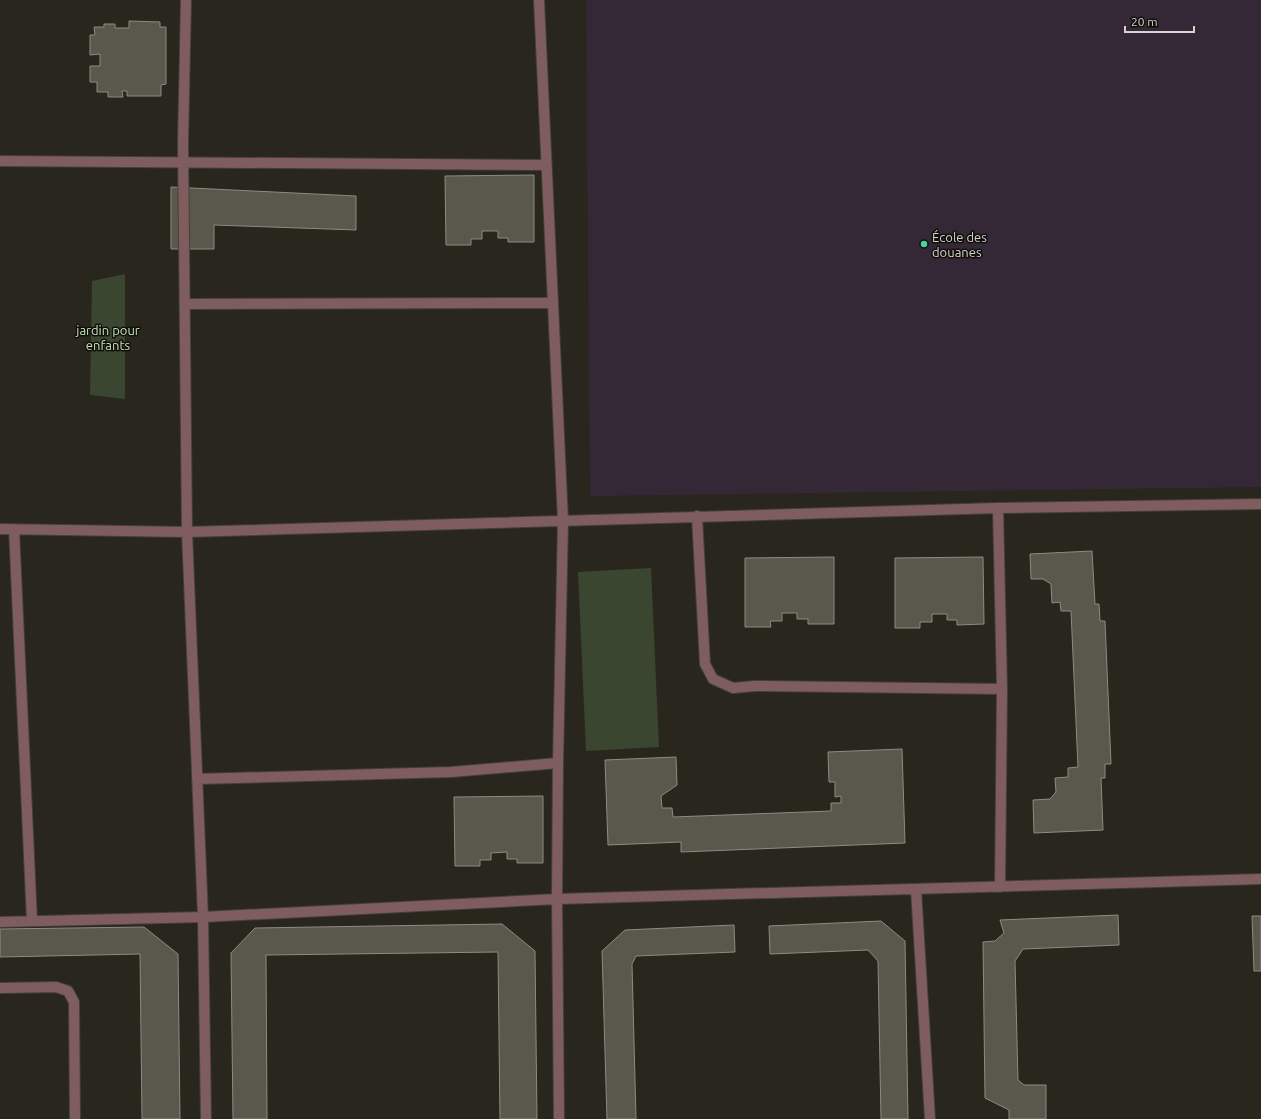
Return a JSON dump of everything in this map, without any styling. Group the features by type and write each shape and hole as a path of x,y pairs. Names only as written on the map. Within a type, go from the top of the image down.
{"street":[{"path":"186,0 183,162 186,532 203,917 206,1119"},
{"path":"538,0 563,522 557,899 560,1119"},
{"path":"0,161 546,165"},
{"path":"185,304 553,303"},
{"path":"0,529 186,532 998,508 1261,504"},
{"path":"998,508 1002,689 1000,887"},
{"path":"697,516 705,664 713,679 733,688 755,686 1002,689"},
{"path":"14,529 32,921"},
{"path":"197,779 451,772 558,763"},
{"path":"0,922 203,917 557,899 1261,879"},
{"path":"916,889 930,1119"},
{"path":"0,988 56,987 68,991 74,1002 75,1119"}],"shaded area":[{"name":"École des douanes","path":"586,0 1261,0 1261,487 590,496"}],"green space":[{"name":"jardin pour enfants","path":"125,274 125,399 90,395 92,281"},
{"path":"651,568 659,747 586,751 578,572"}],"building":[{"path":"129,21 160,22 160,27 166,27 166,84 161,85 161,96 127,96 127,91 122,91 123,97 108,97 108,92 97,92 97,82 90,82 90,66 100,66 100,54 90,55 90,35 95,35 94,27 104,27 104,24 115,24 115,28 129,28"},
{"path":"534,175 534,242 508,242 508,238 498,238 498,231 482,231 482,239 471,239 471,245 446,245 445,176"},
{"path":"171,187 356,196 356,230 214,225 214,249 171,249"},
{"path":"1092,551 1095,604 1099,604 1100,621 1105,621 1111,764 1105,764 1105,778 1101,778 1103,830 1034,833 1033,800 1050,799 1056,792 1055,778 1068,777 1068,768 1078,767 1071,611 1061,611 1060,602 1052,603 1051,584 1043,579 1031,579 1030,554"},
{"path":"834,557 834,624 808,624 808,619 797,619 797,613 782,613 782,621 770,621 771,627 745,627 745,558"},
{"path":"983,557 984,624 957,625 957,620 947,620 947,614 932,614 932,622 920,622 920,628 895,628 895,558"},
{"path":"902,749 905,843 681,852 681,842 608,845 605,760 676,757 677,785 661,796 662,808 672,808 673,817 831,811 831,803 841,803 841,796 835,797 835,782 829,782 828,752"},
{"path":"543,796 543,863 517,863 517,859 507,859 507,852 491,853 491,860 480,860 480,866 455,866 454,797"},
{"path":"1118,915 1119,945 1023,949 1015,961 1018,1080 1024,1085 1046,1085 1046,1119 1009,1119 1009,1110 985,1098 983,942 995,941 1004,933 1000,920"},
{"path":"1252,916 1261,916 1261,971 1254,971"},
{"path":"881,921 905,941 908,1119 881,1119 878,961 868,950 770,954 769,926"},
{"path":"502,924 535,951 537,1119 500,1119 498,952 266,955 267,1119 233,1119 231,953 255,928"},
{"path":"734,925 735,952 636,956 632,964 636,1119 607,1119 602,951 625,930"},
{"path":"144,927 178,954 180,1119 142,1119 140,954 0,957 0,929"}],"place":[{"name":"École des douanes","path":"924,244"}]}
